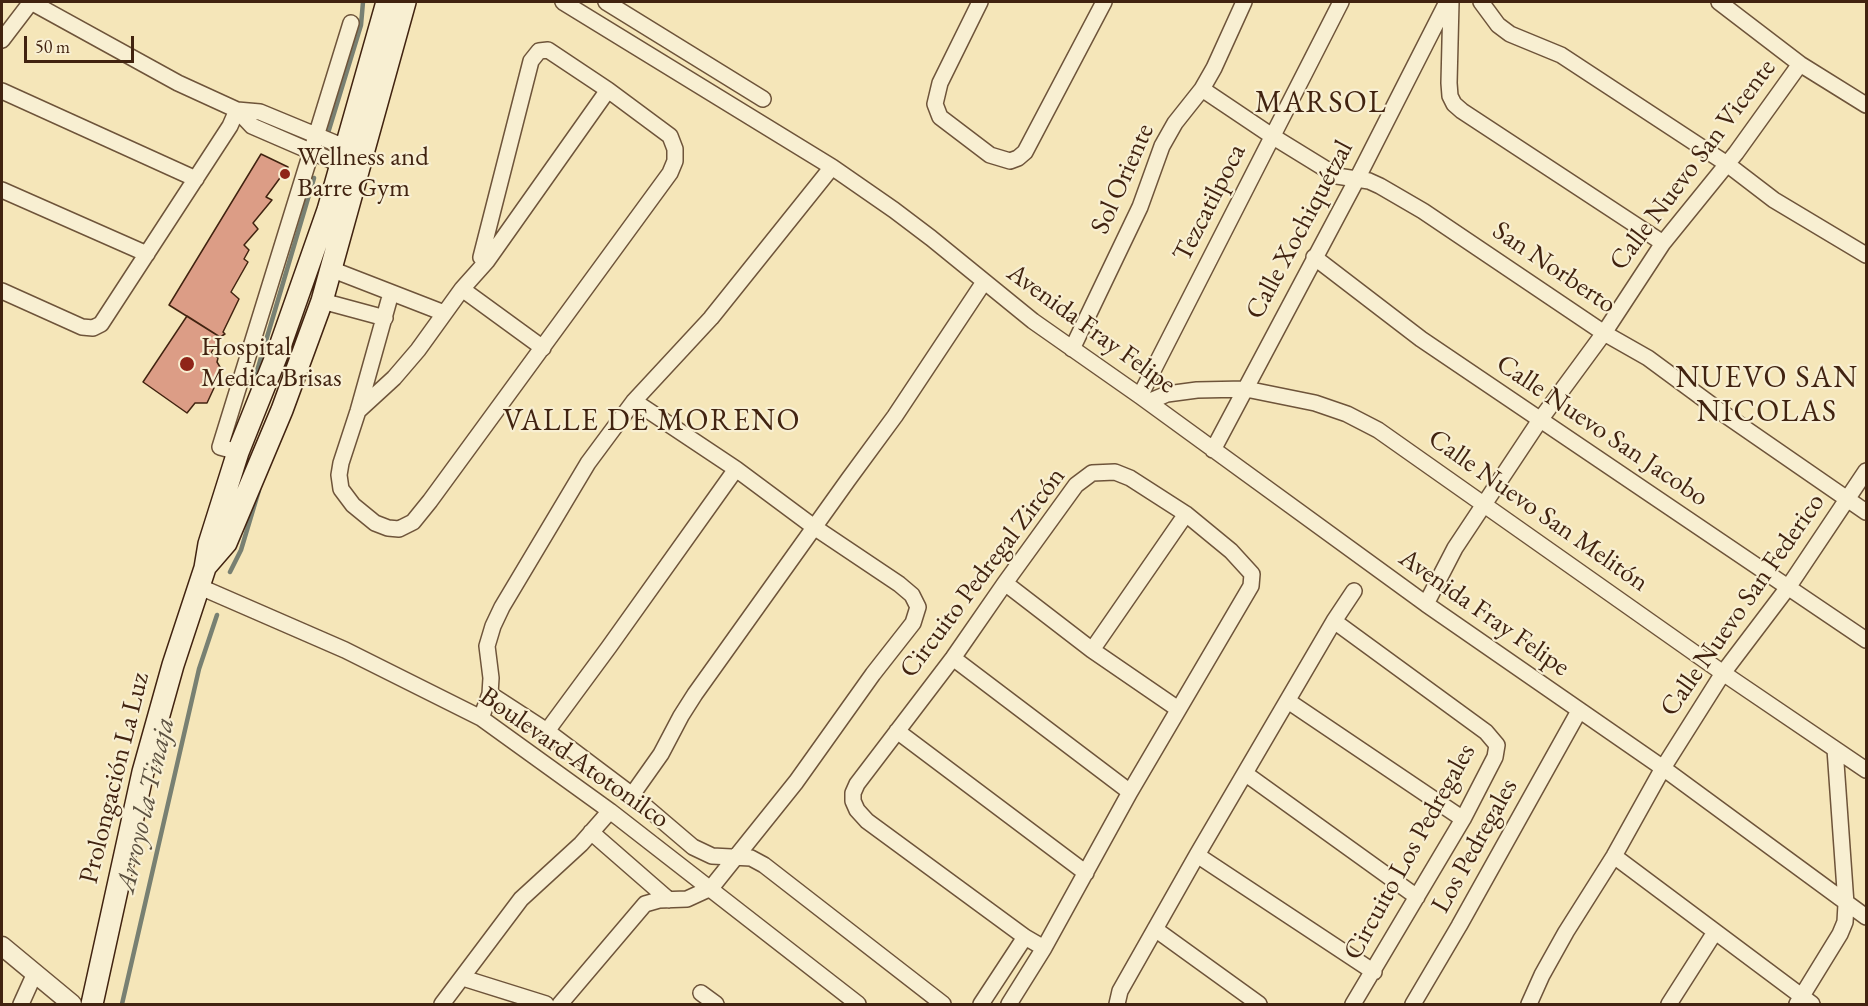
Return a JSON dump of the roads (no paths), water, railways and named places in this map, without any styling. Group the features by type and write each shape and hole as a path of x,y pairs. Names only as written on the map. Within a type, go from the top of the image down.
{"main road":[{"name":"Prolongación La Luz","path":"92,1005 142,772 209,544 238,452 299,295 344,157 387,2"},
{"name":"Prolongación La Luz","path":"201,577 226,543 282,410 322,301 405,2"}],"street":[{"path":"2,40 31,2 178,83 237,110 260,112 316,136 344,157"},
{"name":"Avenida Fray Felipe","path":"563,2 832,167 932,238 1033,321 1426,604 1663,768 1866,917"},
{"path":"606,2 762,99"},
{"path":"980,2 940,83 935,104 940,117 990,155 1010,160 1018,158 1025,152 1104,2"},
{"name":"Sol Oriente","path":"1072,349 1140,207 1162,146 1175,123 1202,89 1214,68 1244,2"},
{"name":"Tezcatilpoca","path":"1144,399 1272,136 1341,2"},
{"path":"1449,2 1450,96 1454,104 1663,243"},
{"name":"Calle Xochiquétzal","path":"1213,450 1449,2"},
{"path":"1481,2 1498,25 1510,34 1561,55 1727,164 1774,200 1866,255"},
{"path":"1719,2 1800,64 1866,105"},
{"path":"238,452 220,447 351,23"},
{"path":"391,293 358,411 340,463 339,475 341,489 353,506 375,523 388,528 399,528 413,522 430,501 670,173 675,160 675,149 670,136 608,90 548,50 539,51 531,61 481,256 487,261"},
{"name":"Calle Nuevo San Vicente","path":"1426,604 1447,563 1540,420 1604,333 1663,243 1727,164 1800,64"},
{"name":"San Norberto","path":"1202,89 1337,176 1380,186 1422,211 1604,333 1648,358 1724,414 1866,512"},
{"path":"358,411 394,378 418,350 462,289 487,261 608,90"},
{"path":"2,92 196,179"},
{"path":"237,110 252,126 311,152 344,157"},
{"path":"2,291 82,327 93,328 101,324 230,126 237,110"},
{"path":"481,718 490,694 491,678 487,646 493,626 588,463 634,402 711,318 832,167"},
{"path":"2,190 147,254"},
{"name":"Calle Nuevo San Jacobo","path":"1314,257 1421,339 1866,640"},
{"path":"332,268 444,313"},
{"path":"632,795 660,754 695,694 895,416 984,282"},
{"path":"462,289 543,348"},
{"path":"322,301 385,318"},
{"name":"Calle Nuevo San Melitón","path":"1144,399 1216,389 1246,389 1314,403 1347,414 1378,430 1485,503 1723,672 1866,770"},
{"path":"560,1005 645,904 659,900 687,899 711,888 796,782 917,615 916,601 899,584 634,402"},
{"path":"547,731 736,470"},
{"name":"Calle Nuevo San Federico","path":"1529,1005 1542,975 1566,932 1614,856 1663,768 1723,672 1789,586 1866,471"},
{"name":"Circuito Pedregal Zircón","path":"1009,1005 1044,948 1130,792 1248,593 1252,574 1232,551 1186,514 1130,478 1115,472 1092,473 1076,485 953,657 857,784 853,793 853,801 857,810 867,821 1025,937 1044,948"},
{"path":"1092,650 1186,514"},
{"name":"Boulevard Atotonilco","path":"201,577 481,718 610,811 858,1005"},
{"path":"1005,583 1092,650 1178,710"},
{"path":"1118,1005 1120,991 1197,855 1334,621 1354,591"},
{"name":"Circuito Los Pedregales","path":"1334,621 1493,739 1497,745 1495,757 1463,819 1353,1005"},
{"path":"953,657 1130,792"},
{"path":"490,694 547,731 632,795 693,846 712,856 751,858 764,865 943,1005"},
{"path":"1288,701 1463,819"},
{"name":"Los Pedregales","path":"1413,1005 1579,711"},
{"path":"897,731 1086,873"},
{"path":"1614,856 1803,1002 1845,922 1846,904 1835,749"},
{"path":"1246,774 1417,897"},
{"path":"442,1005 521,899 610,811"},
{"path":"591,832 669,900"},
{"path":"1197,855 1374,972"},
{"path":"1155,929 1259,1005"},
{"path":"1669,1005 1715,932"},
{"path":"981,1005 1025,937"},
{"path":"2,946 72,1005"},
{"path":"21,1005 35,973"},
{"path":"463,978 546,1005"},
{"path":"701,993 716,1005"}],"waterway":[{"name":"Arroyo la Tinaja","path":"328,133 361,25 363,2"},
{"name":"Arroyo la Tinaja","path":"253,394 252,388 314,178"},
{"name":"Arroyo la Tinaja","path":"230,572 241,550 259,490"},
{"name":"Arroyo la Tinaja","path":"122,1004 199,669 217,615"}],"place":[{"name":"Wellness and Barre Gym","path":"285,174"},
{"name":"Hospital Medica Brisas","path":"187,364"}],"district":[{"name":"MARSOL","path":"1321,104"},
{"name":"NUEVO SAN NICOLAS","path":"1767,396"},
{"name":"VALLE DE MORENO","path":"652,422"}]}
